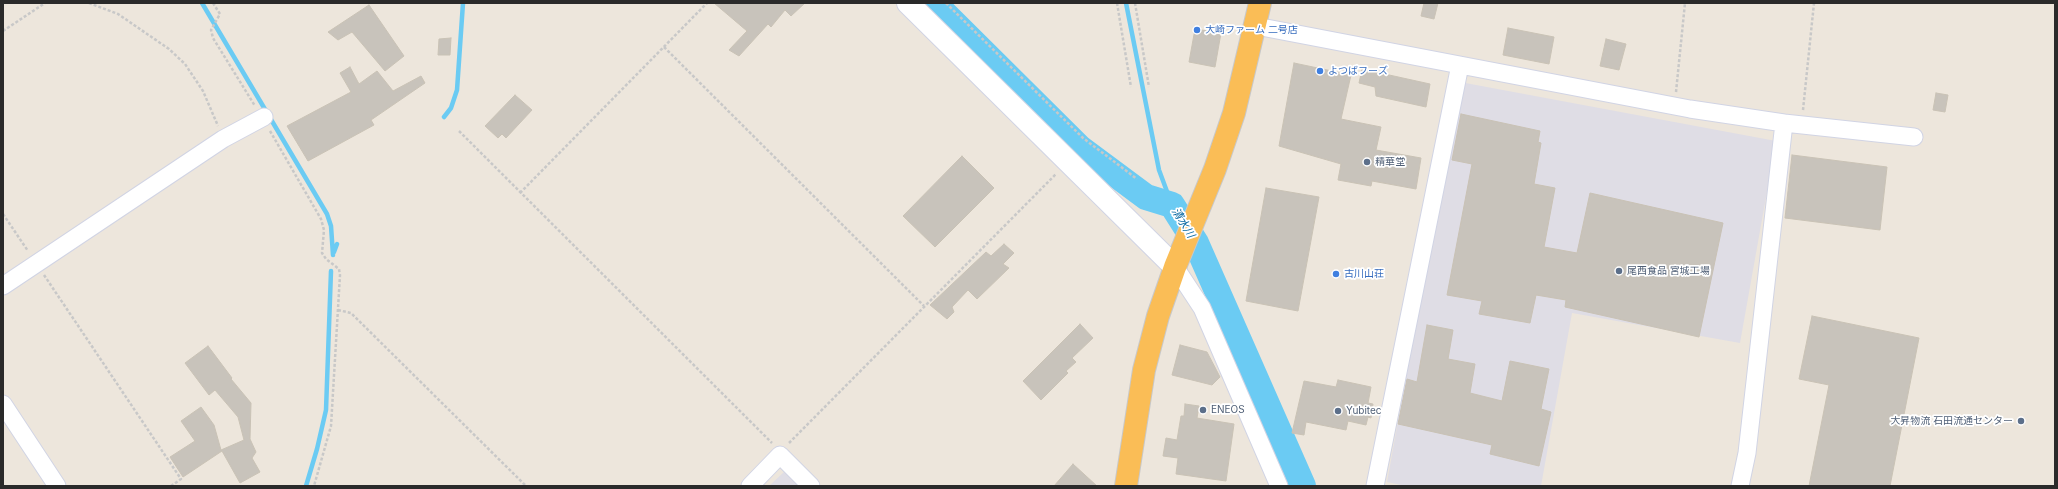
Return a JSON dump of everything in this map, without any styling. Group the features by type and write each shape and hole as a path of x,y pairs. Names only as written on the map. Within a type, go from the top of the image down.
{"highway":[{"path":"1126,486 1144,370 1158,316 1176,264 1195,219 1234,113 1256,26 1260,3"}],"street":[{"path":"908,3 1068,162 1176,264 1202,308 1279,486"},
{"path":"1256,26 1675,106 1784,123 1914,138"},
{"path":"1375,486 1460,65"},
{"path":"3,286 223,139 263,117"},
{"path":"1740,486 1747,453 1784,123"},
{"path":"3,404 57,486"},
{"path":"750,486 780,454 811,486"}],"path":[{"path":"3,31 45,3"},
{"path":"89,3 118,14 169,49 185,64 203,91 223,139"},
{"path":"213,3 220,14 212,25 211,30 213,38 263,117 321,219 324,230 322,253 326,259 339,269 340,275 331,426 314,486"},
{"path":"520,193 707,3"},
{"path":"946,3 1083,138 1137,179"},
{"path":"1117,3 1131,87"},
{"path":"1135,3 1149,87"},
{"path":"1675,106 1685,3"},
{"path":"1802,125 1814,3"},
{"path":"664,47 924,306"},
{"path":"459,131 780,454 924,306 1068,162"},
{"path":"3,214 181,479 172,486"},
{"path":"338,310 351,313 526,486"}],"shaded area":[{"path":"1460,82 1776,141 1740,343 1572,313 1541,486 1406,486 1387,482"},
{"path":"784,472 798,486 769,486"}],"building":[{"path":"714,3 805,3 791,16 785,10 771,27 768,24 739,56 729,50 747,31"},
{"path":"1424,3 1438,3 1434,19 1421,16"},
{"path":"369,5 404,56 385,71 352,32 338,40 328,32"},
{"path":"1508,28 1554,37 1549,64 1503,55"},
{"path":"1195,29 1221,33 1215,67 1189,62"},
{"path":"451,38 450,55 438,55 439,39"},
{"path":"1606,39 1626,44 1619,70 1600,66"},
{"path":"1294,63 1351,75 1341,119 1381,127 1376,150 1421,158 1416,189 1372,181 1371,186 1338,180 1341,164 1279,146"},
{"path":"350,67 359,84 377,71 393,91 421,76 425,83 371,120 374,125 308,161 287,126 351,92 340,73"},
{"path":"1362,69 1430,84 1426,107 1376,96 1375,87 1359,83"},
{"path":"1936,93 1948,95 1945,112 1933,110"},
{"path":"515,95 532,110 506,138 502,134 498,138 485,126"},
{"path":"1461,114 1540,131 1538,142 1541,143 1534,184 1555,188 1544,247 1577,253 1590,193 1723,223 1699,337 1565,307 1566,300 1536,295 1530,323 1479,314 1482,301 1447,295 1472,164 1452,160"},
{"path":"1792,155 1887,167 1880,230 1785,218"},
{"path":"962,156 994,188 935,247 903,216"},
{"path":"1266,188 1319,197 1298,311 1246,301"},
{"path":"1004,244 1014,253 1003,264 1009,268 977,299 968,290 952,307 954,312 947,319 930,305 986,252 991,256"},
{"path":"1812,316 1919,338 1890,486 1809,486 1829,385 1799,379"},
{"path":"1080,324 1093,338 1072,358 1076,362 1066,371 1068,373 1041,400 1023,381"},
{"path":"1427,325 1453,330 1448,359 1475,364 1470,393 1502,401 1510,361 1549,369 1541,409 1551,412 1539,466 1490,454 1492,445 1398,424 1407,379 1417,382"},
{"path":"1180,345 1207,352 1220,377 1212,385 1172,375"},
{"path":"208,346 232,378 231,379 251,403 250,439 256,452 252,458 260,472 240,483 222,451 183,477 170,457 195,441 181,421 201,407 214,425 221,450 244,440 238,417 215,390 209,395 185,363"},
{"path":"1338,380 1371,387 1368,403 1373,404 1371,418 1368,417 1366,425 1348,421 1346,430 1306,422 1304,435 1292,433 1304,381 1336,387"},
{"path":"1185,404 1199,406 1197,418 1234,424 1226,481 1176,474 1178,458 1163,456 1166,438 1177,440 1181,416 1184,416"},
{"path":"1073,464 1097,486 1054,486"}],"waterway":[{"path":"202,3 327,214 331,226 333,255"},
{"path":"444,117 451,108 457,90 463,3"},
{"name":"清水川","path":"934,3 1080,148 1146,197 1172,205 1196,243 1303,486"},
{"path":"1126,3 1159,170 1172,205"},
{"path":"334,252 337,244"},
{"path":"306,486 317,449 326,410 331,271"}],"place":[{"name":"大崎ファーム 二号店","path":"1197,30"},
{"name":"よつばフーズ","path":"1320,71"},
{"name":"精華堂","path":"1367,162"},
{"name":"尾西食品 宮城工場","path":"1619,271"},
{"name":"古川山荘","path":"1336,274"},
{"name":"ENEOS","path":"1203,410"},
{"name":"Yubitec","path":"1338,411"},
{"name":"大昇物流 石田流通センター","path":"2021,421"}]}
